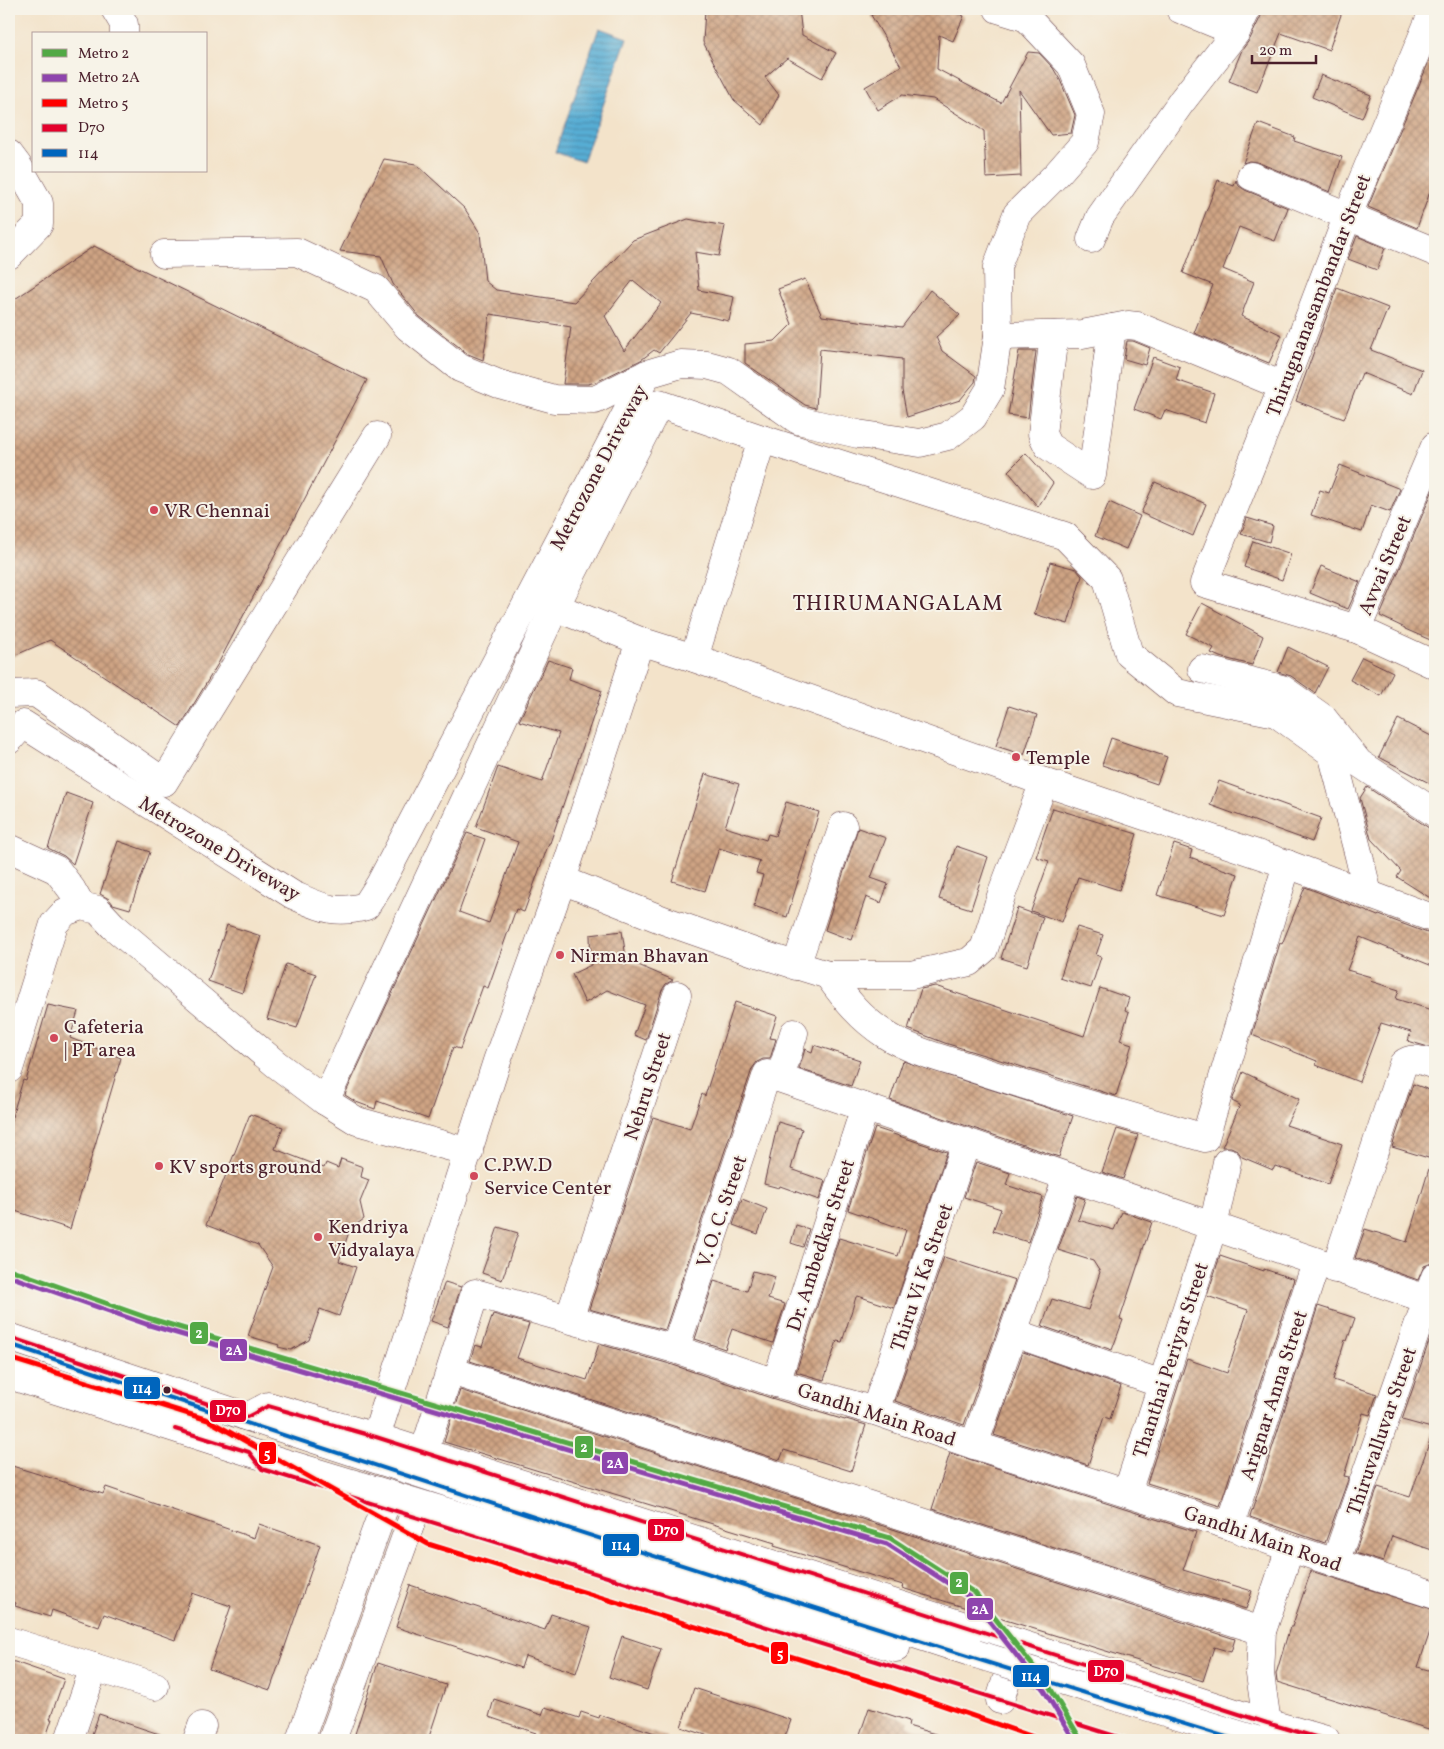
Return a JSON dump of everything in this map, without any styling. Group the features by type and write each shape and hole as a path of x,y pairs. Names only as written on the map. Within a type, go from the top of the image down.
{"street":[{"path":"115,9 124,24 124,32"},
{"name":"Metrozone Driveway","path":"9,740 23,724 199,838 293,895 327,909 351,910 366,906 380,884 646,374 681,364 707,365 729,372 798,420 858,434 920,443 948,436 973,417 990,389 998,336 997,267 1017,214 1057,174 1085,142 1091,114 1071,65 1027,18 998,9"},
{"path":"1092,239 1100,217 1242,20 1180,9"},
{"name":"Thirugnanasambandar Street","path":"1357,629 1204,583 1283,386 1348,214 1434,9"},
{"path":"9,154 40,203 39,224 9,255"},
{"path":"1251,176 1348,214 1435,252"},
{"path":"164,254 297,252 376,289 408,327 460,368 499,384 554,399 595,400 646,374"},
{"path":"998,336 1082,334 1128,325 1137,326 1283,386"},
{"path":"1054,335 1042,434 1048,446 1092,475 1112,328"},
{"path":"325,1101 555,607 659,404 762,439 1066,536 1107,579 1129,654 1177,693 1276,713 1332,753 1360,856 1368,894"},
{"path":"9,694 36,693 164,782 377,436"},
{"path":"694,658 762,439"},
{"name":"Avvai Street","path":"1357,629 1435,446"},
{"path":"555,607 640,641 694,658 1044,782 1287,864 1435,919"},
{"path":"1357,629 1435,665"},
{"path":"376,1437 497,1061 562,880 640,641"},
{"path":"1202,669 1282,690 1323,718 1359,763 1435,813"},
{"path":"562,880 663,920 796,966 828,975 911,975 969,962 984,949 1001,896 1044,782"},
{"path":"796,966 843,826"},
{"path":"9,848 57,870 81,906"},
{"path":"828,975 849,1005 864,1019 887,1036 917,1050 995,1076 1205,1138 1287,864"},
{"path":"9,1069 54,924 65,912 81,906 98,910 113,926 276,1064 325,1101 357,1121 469,1152"},
{"name":"Nehru Street","path":"569,1320 678,995"},
{"name":"V. O. C. Street","path":"675,1348 773,1076 794,1034"},
{"name":"Arignar Anna Street","path":"1230,1526 1325,1266 1403,1064 1408,1060 1414,1059 1435,1065"},
{"path":"773,1076 1325,1266 1432,1293"},
{"name":"Dr. Ambedkar Street","path":"776,1383 864,1107"},
{"name":"Thiru Vi Ka Street","path":"875,1411 966,1143"},
{"name":"Thanthai Periyar Street","path":"1127,1493 1213,1227 1228,1162"},
{"path":"974,1445 1067,1177"},
{"name":"Gandhi Main Road","path":"424,1452 475,1293 675,1348 776,1383 875,1411 974,1445 1230,1526 1290,1548 1435,1595"},
{"name":"Thiruvalluvar Street","path":"1335,1563 1432,1293"},
{"path":"1014,1333 1162,1384"},
{"path":"9,1337 973,1662 1192,1740"},
{"path":"451,1372 1262,1631"},
{"path":"9,1375 249,1452 973,1662 1260,1734 1326,1740"},
{"path":"247,1417 268,1406 424,1452 1236,1713 1260,1734"},
{"path":"249,1452 262,1469 412,1517 332,1740"},
{"path":"300,1740 384,1508"},
{"path":"1260,1734 1262,1631 1290,1548"},
{"path":"9,1641 155,1686"},
{"path":"1000,1700 1018,1643"},
{"path":"70,1740 94,1667"},
{"path":"1220,1740 1236,1713 1238,1706 1260,1674"}],"water":[{"path":"599,28 627,38 583,162 555,152"}],"building":[{"path":"705,9 799,9 802,35 836,53 822,78 787,58 765,77 779,95 763,125 734,100 703,42"},
{"path":"883,9 947,9 964,16 953,41 939,35 937,69 1001,103 1028,52 1039,53 1053,68 1060,80 1075,115 1071,133 1051,135 1019,90 1021,176 986,178 984,131 933,99 902,95 878,110 865,87 901,66 871,15"},
{"path":"1262,9 1343,9 1329,50 1281,33 1257,92 1229,81 1242,50 1250,39 1261,16"},
{"path":"1435,47 1435,178 1417,228 1368,207"},
{"path":"1321,75 1371,95 1362,118 1312,97"},
{"path":"1258,123 1295,137 1294,141 1342,157 1330,192 1257,162 1249,161 1243,163"},
{"path":"384,159 416,164 465,209 480,233 485,281 496,290 574,302 633,240 688,219 725,226 719,256 695,252 699,290 734,297 729,321 691,313 659,353 654,350 641,360 596,382 588,384 563,384 571,327 490,314 483,360 468,354 419,316 393,284 381,256 340,251","holes":["633,280 661,303 624,351 605,316"]},
{"path":"1218,180 1234,186 1236,180 1239,186 1245,190 1288,208 1275,241 1239,227 1223,269 1254,282 1241,316 1282,335 1269,363 1194,333 1213,285 1183,273"},
{"path":"1357,236 1385,248 1377,270 1348,259"},
{"name":"VR Chennai","path":"94,246 367,380 219,662 180,727 50,640 9,658 9,303"},
{"path":"805,279 822,316 902,327 930,290 960,315 936,337 942,351 976,376 975,382 960,400 907,417 902,390 902,359 820,349 816,408 805,405 745,363 745,344 775,341 792,324 778,289"},
{"path":"1337,288 1388,308 1371,350 1422,370 1413,394 1362,373 1344,419 1296,401"},
{"path":"1127,341 1133,341 1150,348 1145,365 1124,359"},
{"path":"1019,351 1036,351 1028,418 1008,415"},
{"path":"1153,357 1180,367 1176,380 1214,393 1205,423 1165,410 1161,419 1134,409"},
{"path":"1026,453 1053,483 1038,507 1008,471"},
{"path":"1340,465 1400,489 1390,512 1371,505 1362,532 1311,515 1320,490 1329,493"},
{"path":"1155,482 1206,504 1193,536 1141,513"},
{"path":"1435,485 1435,642 1380,616"},
{"path":"1109,502 1140,516 1126,549 1095,536"},
{"path":"1247,518 1273,526 1269,542 1241,534"},
{"path":"1253,541 1291,554 1282,580 1244,567"},
{"path":"1050,562 1076,569 1082,576 1068,624 1034,614"},
{"path":"1321,566 1360,582 1348,609 1310,593"},
{"path":"1202,603 1263,636 1252,665 1211,653 1214,648 1186,634"},
{"path":"1288,647 1328,667 1315,693 1291,676 1278,672"},
{"path":"1362,657 1393,672 1381,696 1350,680"},
{"path":"548,660 572,668 569,679 602,691 550,843 524,912 516,909 488,988 483,986 460,1049 453,1047 428,1119 377,1101 375,1109 356,1102 345,1095 347,1090 467,833 485,839 459,912 489,923 518,842 476,827 498,767 542,782 559,733 519,721"},
{"path":"1009,706 1037,715 1024,755 996,746"},
{"path":"1398,719 1435,738 1435,786 1379,757"},
{"path":"1111,738 1167,757 1157,784 1102,765"},
{"path":"705,774 739,784 725,827 766,840 768,834 775,836 786,802 819,812 787,917 754,906 763,875 756,873 760,861 751,858 719,848 705,891 672,881"},
{"path":"1219,781 1321,818 1312,842 1210,805"},
{"path":"1367,787 1435,832 1435,901 1397,877 1401,871 1371,839 1360,798"},
{"path":"66,793 93,803 73,864 64,856 48,848"},
{"path":"1053,808 1137,834 1119,890 1078,877 1062,922 1031,911 1049,861 1036,857"},
{"path":"858,828 886,838 871,878 888,884 881,903 866,897 851,940 825,930"},
{"path":"118,841 150,852 130,909 113,904 109,899 100,894"},
{"path":"1174,844 1192,850 1190,857 1198,861 1238,874 1224,915 1157,895"},
{"path":"956,846 988,857 971,909 939,899"},
{"path":"1305,887 1378,916 1430,934 1435,934 1435,967 1360,937 1347,970 1371,977 1370,981 1399,990 1396,999 1435,1011 1435,1049 1408,1041 1411,1032 1381,1023 1359,1082 1316,1065 1317,1061 1252,1035 1280,943 1282,944"},
{"path":"1017,908 1043,917 1027,966 1001,958"},
{"path":"227,925 261,936 242,993 208,981"},
{"path":"1077,927 1103,935 1096,955 1101,957 1091,988 1060,978"},
{"path":"622,931 625,951 629,961 673,980 666,984 662,990 646,1040 634,1035 645,1005 607,990 585,1003 572,974 591,965 590,935"},
{"path":"286,964 316,974 297,1028 267,1019"},
{"path":"935,986 1084,1036 1100,988 1129,998 1125,1010 1129,1012 1120,1040 1132,1044 1116,1096 945,1043 908,1029 921,989"},
{"path":"735,1002 777,1016 770,1038 776,1039 770,1059 763,1059 757,1062 752,1069 665,1330 589,1309 653,1117 690,1129 702,1094 705,1096"},
{"path":"48,1005 78,1011 70,1038 121,1058 70,1229 9,1209 9,1127 23,1080 26,1081"},
{"path":"814,1045 860,1060 851,1086 799,1069 805,1049 812,1052"},
{"path":"903,1061 1073,1116 1059,1157 890,1100"},
{"path":"1243,1072 1299,1099 1286,1125 1342,1144 1328,1184 1275,1166 1273,1170 1242,1157 1237,1150 1231,1147 1222,1147 1240,1105 1232,1101"},
{"path":"1413,1084 1435,1092 1435,1160 1392,1147"},
{"name":"Kendriya Vidyalaya","path":"250,1114 283,1127 275,1149 324,1168 326,1163 338,1168 341,1159 363,1167 361,1177 369,1180 360,1202 364,1219 350,1229 339,1261 356,1267 339,1316 320,1309 309,1340 291,1350 248,1336 273,1267 258,1245 206,1225"},
{"path":"778,1122 802,1129 791,1169 825,1181 819,1200 780,1186 779,1188 764,1184"},
{"path":"875,1128 947,1152 894,1308 858,1296 856,1297 842,1342 837,1341 824,1380 796,1372 839,1238 898,1256 906,1230 848,1210"},
{"path":"1117,1129 1138,1135 1123,1179 1102,1172"},
{"path":"976,1162 1010,1173 1006,1185 1043,1197 1028,1242 993,1231 1001,1209 964,1197"},
{"path":"1431,1162 1435,1163 1435,1262 1424,1266 1418,1280 1355,1258 1365,1229 1407,1242"},
{"path":"1077,1196 1085,1199 1078,1220 1114,1230 1122,1212 1152,1222 1120,1319 1123,1320 1112,1350 1042,1326 1052,1299 1088,1310 1100,1272 1093,1261 1058,1250"},
{"path":"742,1199 767,1209 758,1234 733,1225"},
{"path":"796,1225 809,1229 803,1247 791,1243"},
{"path":"498,1227 518,1233 502,1280 482,1273"},
{"path":"1220,1256 1294,1279 1220,1506 1147,1483 1187,1359 1227,1373 1248,1310 1207,1296"},
{"path":"944,1257 1015,1280 964,1425 895,1401"},
{"path":"753,1271 775,1277 768,1299 785,1304 773,1343 732,1329 725,1349 695,1339 714,1281 747,1291"},
{"path":"445,1282 461,1287 448,1327 431,1321"},
{"path":"1318,1306 1355,1318 1347,1341 1345,1340 1333,1380 1377,1394 1370,1415 1363,1413 1344,1476 1349,1477 1325,1543 1250,1517"},
{"path":"493,1314 529,1324 517,1358 587,1380 599,1344 670,1364 771,1398 866,1425 851,1471 784,1450 780,1460 470,1361 475,1345 482,1347"},
{"path":"1435,1324 1435,1429 1402,1420"},
{"path":"1023,1352 1121,1386 1110,1419 1104,1417 1088,1465 994,1435"},
{"path":"460,1390 1235,1639 1231,1652 1214,1647 1203,1681 902,1588 903,1585 774,1546 775,1543 444,1442"},
{"path":"1433,1432 1435,1433 1435,1551 1392,1536 1383,1562 1355,1553 1378,1487 1410,1497"},
{"path":"950,1453 1196,1532 1183,1570 1252,1591 1246,1609 932,1509"},
{"path":"9,1465 103,1494 106,1487 254,1538 259,1524 320,1545 270,1690 209,1669 231,1606 192,1593 175,1640 104,1614 99,1627 52,1610 50,1617 15,1606 16,1603 9,1601"},
{"path":"1311,1571 1435,1610 1435,1617 1418,1667 1435,1672 1435,1731 1277,1682 1276,1674 1290,1627 1292,1627"},
{"path":"410,1585 545,1630 551,1614 591,1627 576,1673 525,1656 521,1668 396,1627"},
{"path":"622,1636 661,1649 647,1690 609,1677"},
{"path":"9,1660 64,1679 45,1740 26,1740 9,1734"},
{"path":"378,1663 446,1685 428,1740 353,1740"},
{"path":"694,1688 791,1720 784,1740 721,1740 681,1727"},
{"path":"494,1699 542,1715 545,1707 579,1718 581,1712 599,1718 600,1715 667,1737 666,1740 534,1740 536,1733 489,1717"},
{"path":"869,1708 909,1721 908,1726 942,1736 941,1740 858,1740"},
{"path":"99,1714 168,1737 167,1740 90,1740"}],"metro line":[{"name":"2","path":"9,1269 148,1318 890,1538 975,1593 1049,1686 1081,1740"},
{"name":"2A","path":"9,1276 146,1324 887,1544 971,1598 1044,1690 1074,1740"},
{"name":"5","path":"9,1358 208,1420 428,1544 890,1687 1042,1740"}],"transit line":[{"name":"D70","path":"9,1337 247,1417 268,1406 376,1437 1267,1723 1326,1740"},
{"name":"114","path":"9,1344 621,1545 928,1644 1236,1740"},
{"name":"D70","path":"175,1429 249,1452 262,1469 1128,1740"}],"place":[{"name":"VR Chennai","path":"154,510"},
{"name":"Temple","path":"1016,757"},
{"name":"Nirman Bhavan","path":"560,955"},
{"name":"Cafeteria | PT area","path":"54,1038"},
{"name":"KV sports ground","path":"159,1166"},
{"name":"C.P.W.D Service Center","path":"474,1176"},
{"name":"Kendriya Vidyalaya","path":"318,1237"}],"district":[{"name":"THIRUMANGALAM","path":"898,602"}]}
